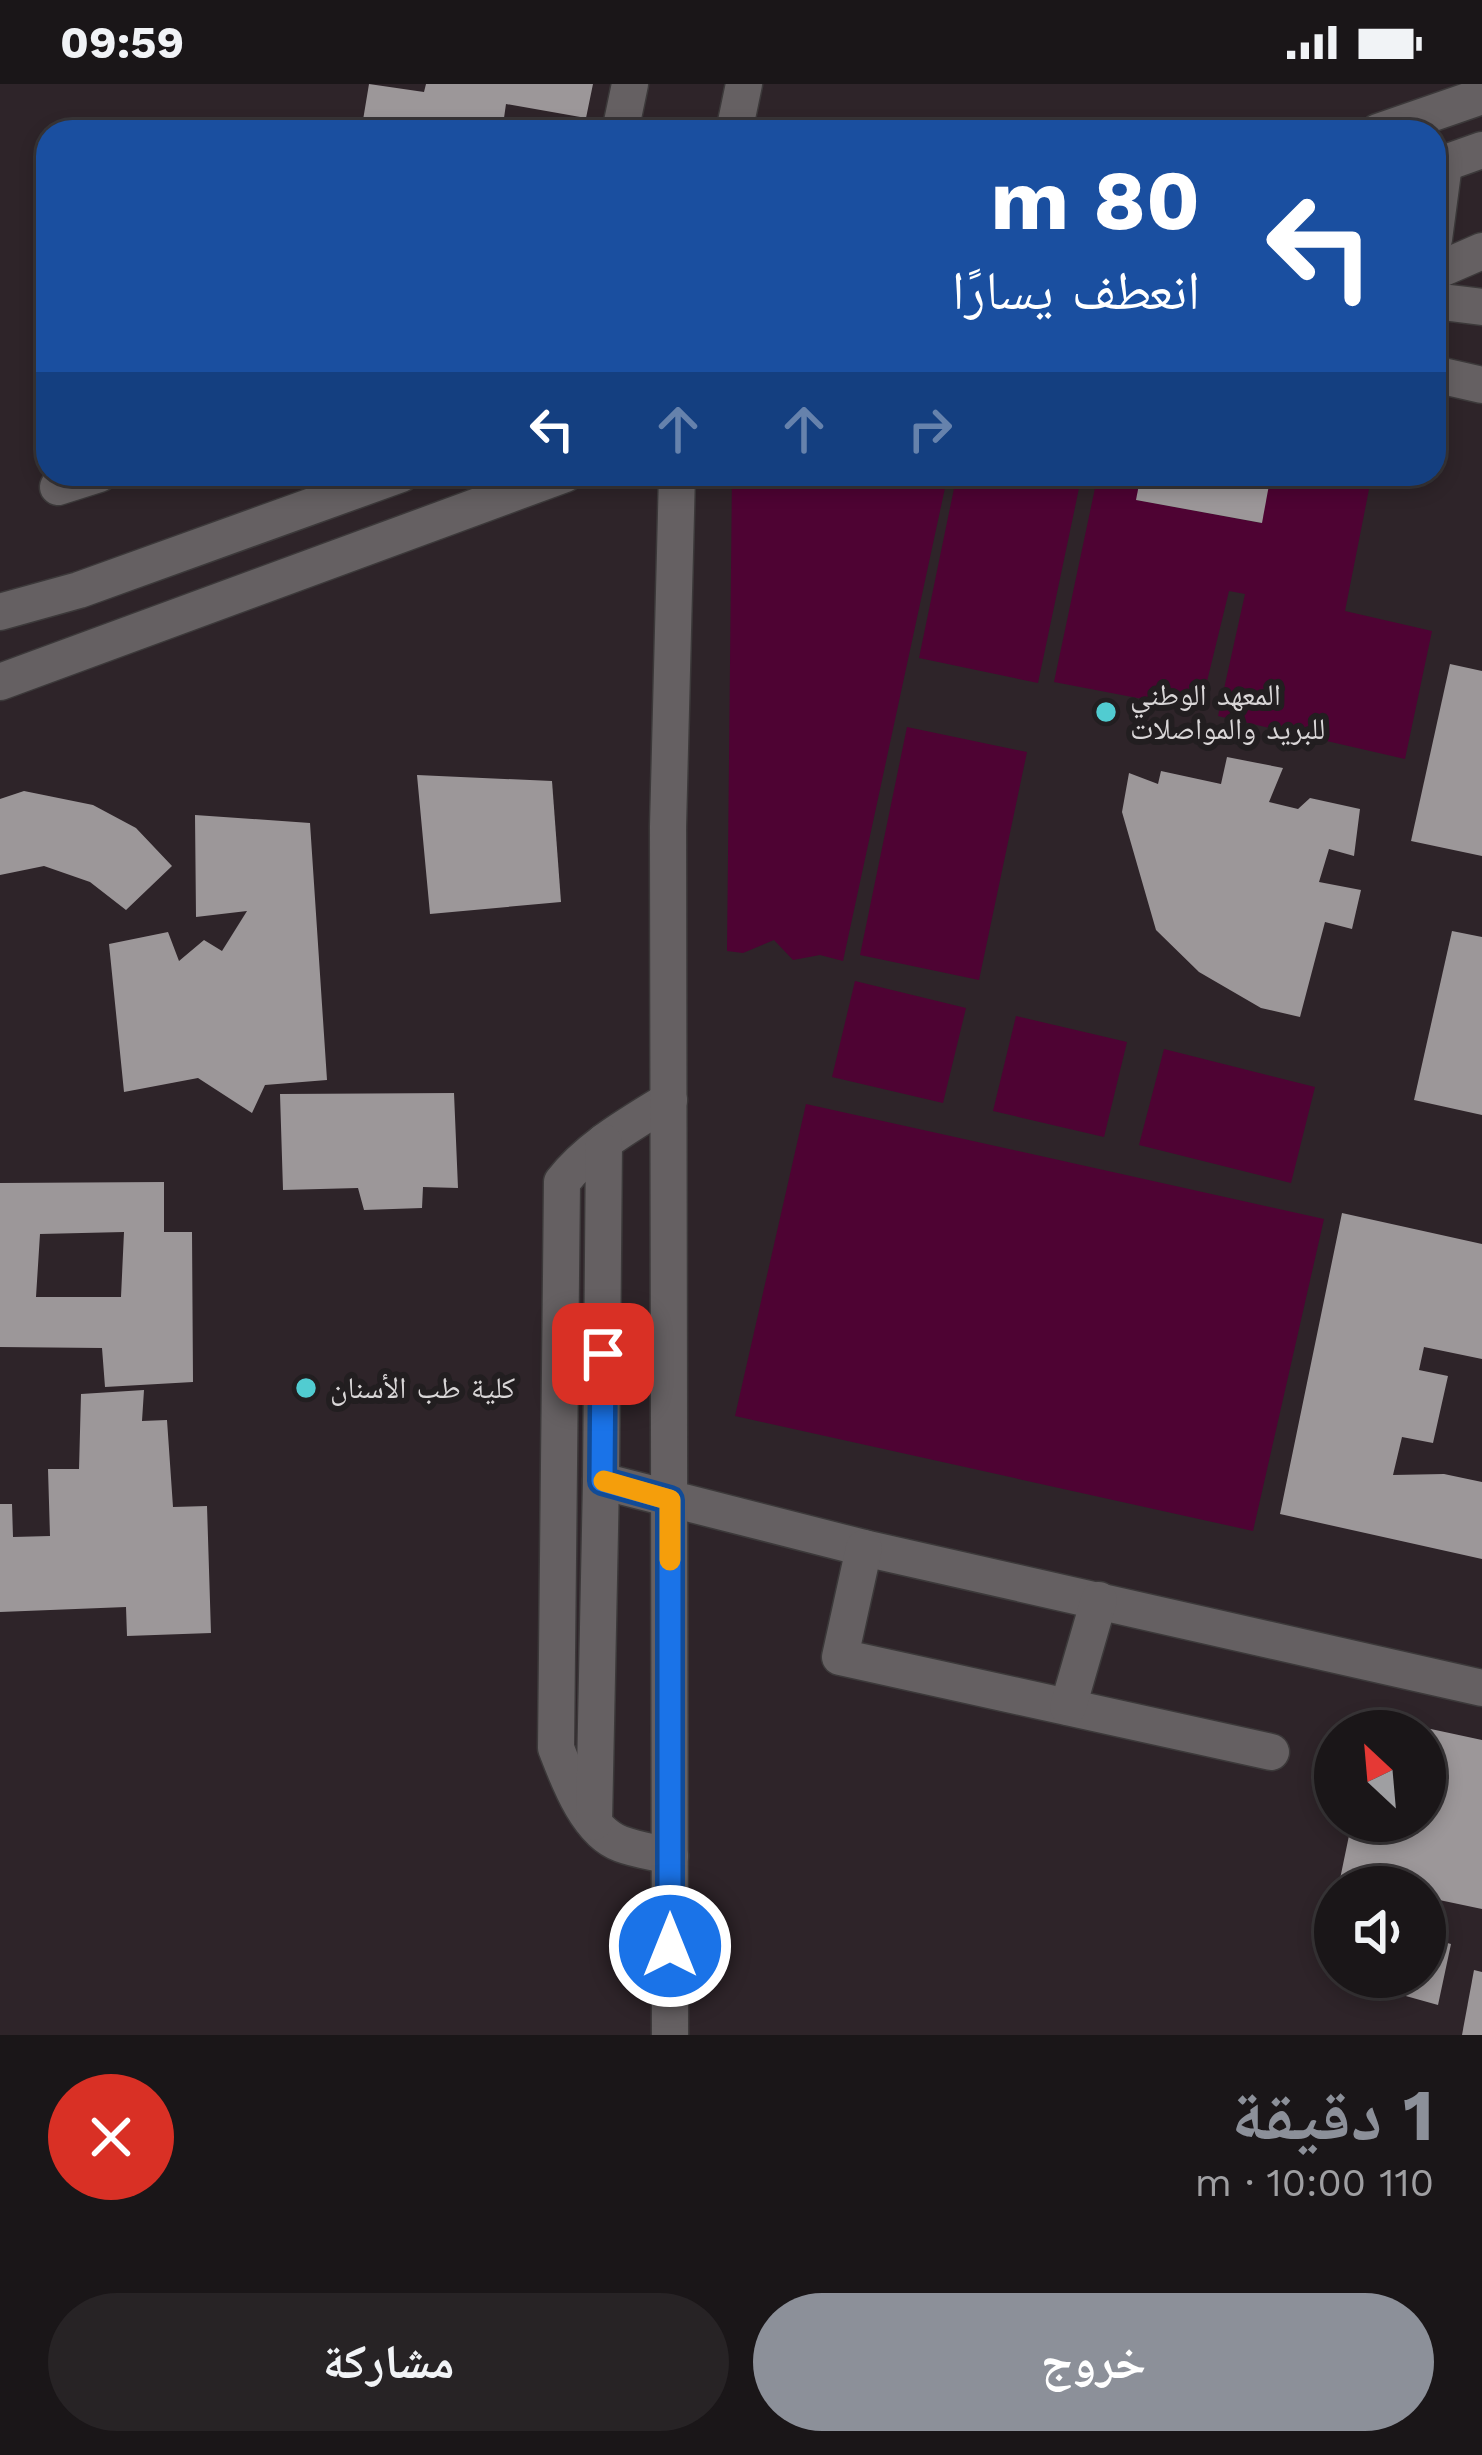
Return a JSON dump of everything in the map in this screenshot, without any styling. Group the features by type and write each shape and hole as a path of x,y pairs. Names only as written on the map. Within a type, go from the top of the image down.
{"street":[{"path":"622,120 629,84"},
{"path":"736,120 744,84"},
{"path":"1414,119 1442,84"},
{"path":"1414,119 1482,96"},
{"path":"1446,163 1482,150"},
{"path":"1446,267 1482,251"},
{"path":"1446,302 1482,307"},
{"path":"1446,377 1482,385"},
{"path":"0,612 80,590 368,486"},
{"path":"0,682 533,486"},
{"path":"670,2035 668,827 677,486"},
{"path":"668,1100 604,1142 562,1181 556,1748 574,1794 616,1843 670,1856"},
{"path":"594,1822 604,1142"},
{"path":"602,1481 864,1548 1482,1688"},
{"path":"864,1548 840,1657 1271,1752"},
{"path":"1067,1707 1099,1600"}],"shaded area":[{"path":"0,84 1482,84 1482,2035 0,2035"},
{"path":"732,486 945,486 843,961 820,955 793,960 774,940 743,953 727,951"},
{"path":"955,486 1079,486 1038,683 919,658"},
{"path":"1095,486 1139,486 1137,500 1261,523 1269,486 1370,486 1345,611 1432,631 1405,759 1218,716 1245,594 1229,591 1200,710 1054,682"},
{"path":"907,727 1027,752 979,980 860,955"},
{"path":"855,981 966,1008 943,1103 832,1077"},
{"path":"1016,1016 1127,1042 1104,1137 993,1111"},
{"path":"1164,1049 1315,1087 1291,1183 1139,1145"},
{"path":"806,1104 1324,1219 1253,1531 735,1416"}],"building":[{"path":"369,84 424,92 426,84 593,84 586,118 506,104 504,120 363,120"},
{"path":"1139,486 1269,486 1262,523 1136,500"},
{"path":"1450,664 1482,671 1482,856 1411,841"},
{"path":"1227,757 1283,768 1269,802 1298,809 1310,798 1360,809 1354,856 1329,849 1319,882 1361,890 1352,929 1325,922 1300,1017 1261,1008 1199,972 1156,930 1122,812 1129,773 1158,784 1161,771 1221,784"},
{"path":"417,775 552,781 561,902 430,914"},
{"path":"24,791 93,805 136,828 172,866 126,910 90,882 44,866 0,875 0,799"},
{"path":"195,815 310,823 327,1080 265,1085 252,1113 198,1078 124,1092 109,944 168,932 179,961 204,940 222,951 247,911 196,917"},
{"path":"1452,931 1482,937 1482,1115 1414,1100"},
{"path":"454,1093 458,1188 423,1187 422,1208 364,1210 358,1188 283,1190 280,1094"},
{"path":"164,1182 164,1232 192,1232 193,1382 105,1387 102,1348 0,1347 0,1183","holes":["124,1232 121,1297 36,1297 40,1234"]},
{"path":"1342,1213 1482,1244 1482,1359 1424,1347 1419,1370 1448,1376 1433,1443 1402,1437 1393,1475 1444,1474 1482,1482 1482,1559 1280,1514"},
{"path":"144,1390 142,1421 167,1420 173,1507 207,1506 211,1633 127,1636 126,1607 0,1612 0,1504 12,1504 13,1537 50,1536 48,1469 79,1469 81,1394"},
{"path":"1446,1732 1482,1740 1482,1909 1446,1901 1446,1866 1343,1866 1348,1842 1446,1842"},
{"path":"1474,1970 1482,1972 1482,2035 1462,2035"},
{"path":"1413,1998 1439,1998 1438,2005"}],"slow traffic":[{"path":"604,1481 670,1500 670,1560"}],"place":[{"name":"المعهد الوطني للبريد والمواصلات","path":"1106,712"},
{"name":"كلية طب الأسنان","path":"306,1388"}],"route":[{"path":"603,1354 602,1481 670,1500 670,1946"}]}
